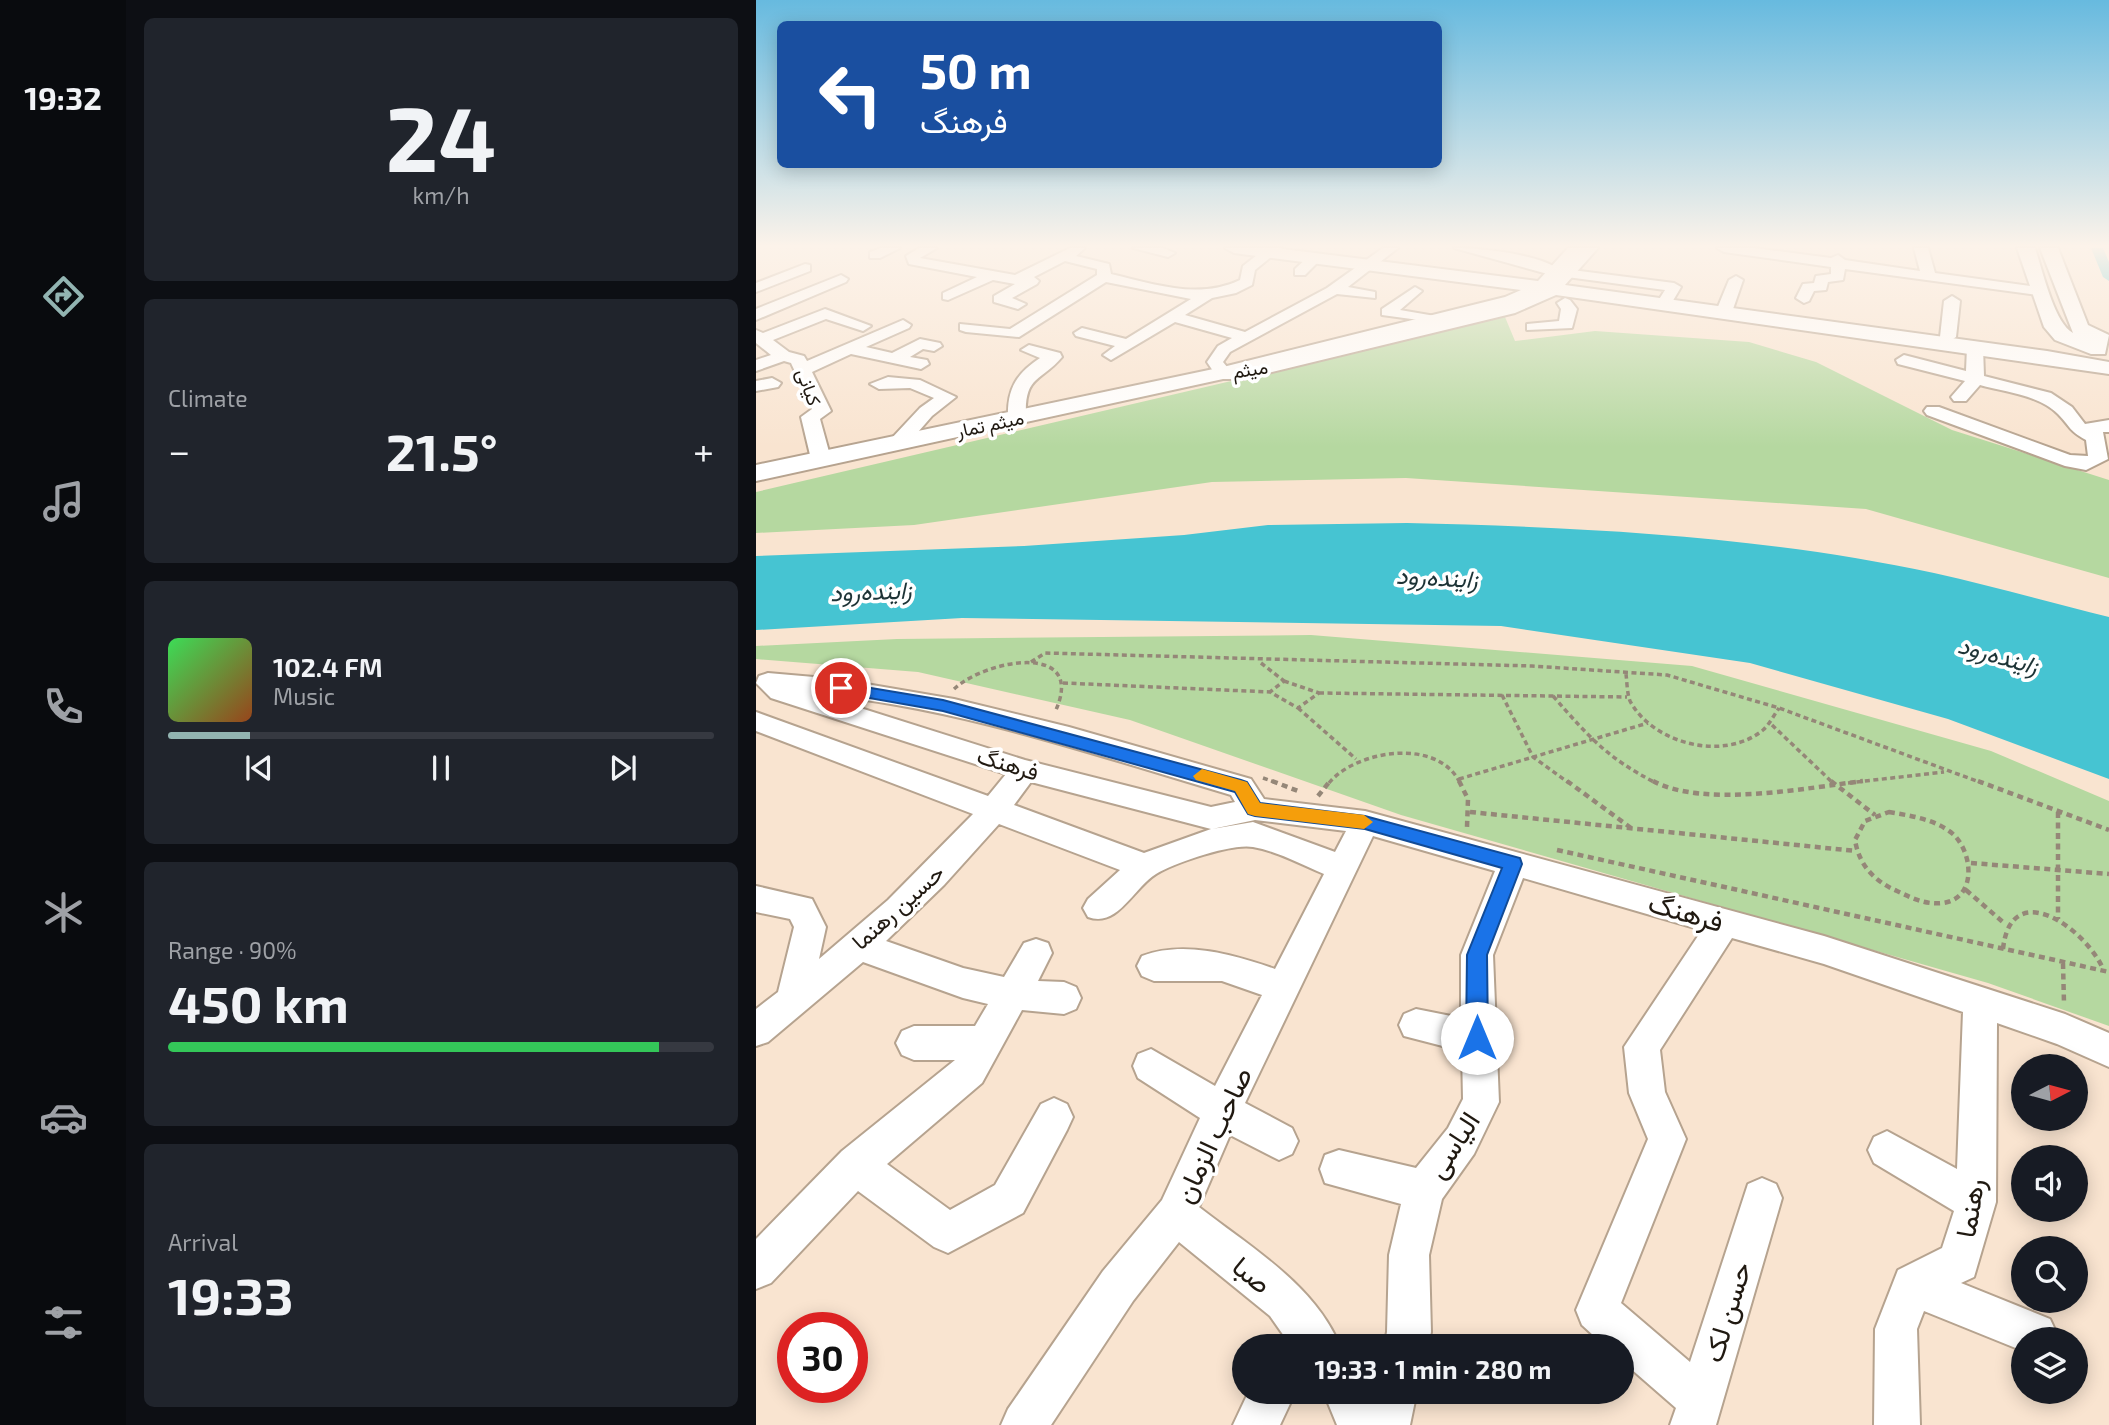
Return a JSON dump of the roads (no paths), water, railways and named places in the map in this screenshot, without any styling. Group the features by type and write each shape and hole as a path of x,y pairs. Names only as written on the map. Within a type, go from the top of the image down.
{"main road":[{"name":"میثم","path":"1223,373 1456,314"},
{"name":"میثم","path":"1223,373 1243,373 1485,314"},
{"path":"1759,314 1911,339 2107,359"},
{"path":"1769,314 2107,359"},
{"path":"2048,314 2062,336 2107,359"},
{"path":"2074,314 2079,328 2090,336 2107,359"},
{"name":"میثم تمار","path":"756,473 1223,373"}],"street":[{"path":"757,337 824,314"},
{"path":"827,314 863,326"},
{"path":"966,327 1013,334 1044,314"},
{"path":"1111,355 1178,314"},
{"path":"1223,373 1215,362 1224,349 1287,314"},
{"path":"1402,314 1435,320"},
{"path":"1534,327 1566,325 1568,314"},
{"path":"1948,337 1950,314"},
{"path":"1174,317 1246,337"},
{"path":"804,369 903,325"},
{"path":"1082,333 1128,344"},
{"name":"کیانی","path":"757,337 783,356 798,360 804,369 821,411 810,417 821,459"},
{"path":"1911,339 1902,367 2045,397 2066,411 2075,426 2101,431 2098,459 2086,464 2075,462 1933,411"},
{"path":"894,359 920,344 934,345"},
{"path":"1960,397 1975,381 1975,347"},
{"path":"850,349 921,365"},
{"path":"1017,418 1015,396 1022,380 1054,357 1029,350"},
{"path":"756,366 783,356"},
{"path":"879,384 892,380 918,384 947,397 926,412 898,443"},
{"name":"فرهنگ","path":"762,682 780,692 1025,770 1210,818 1255,809 1365,822 1824,950 2065,1030 2109,1050"},
{"name":"فرهنگ","path":"762,682 815,684 943,705 1241,787 1255,809"},
{"path":"795,697 761,727 996,810 1144,866"},
{"name":"حسین رهنما","path":"756,1030 793,1001 951,859 996,810 1025,770"},
{"name":"صاحب الزمان","path":"1024,1425 1118,1286 1176,1214 1222,1111 1365,822"},
{"path":"1099,908 1144,866 1207,842 1253,834 1342,868"},
{"name":"الیاسی","path":"1409,1334 1409,1255 1424,1190 1461,1141 1481,1102 1477,1038 1477,955 1513,864"},
{"path":"756,899 802,908 810,927 793,1001"},
{"path":"1697,1413 1597,1310 1667,1139 1647,1093 1642,1047 1725,922"},
{"path":"856,945 963,983 1010,994 1065,998"},
{"path":"756,1268 856,1165 969,1071 1010,994 1036,953"},
{"path":"1153,966 1222,966 1283,987"},
{"name":"رهنما","path":"1913,1285 1959,1262 1976,1202 1980,1002"},
{"path":"1416,1025 1477,1038"},
{"path":"914,1043 985,1043"},
{"path":"1151,1066 1222,1111 1279,1141"},
{"path":"856,1165 948,1233 1009,1199 1054,1117"},
{"path":"1887,1150 1976,1202"},
{"path":"1339,1169 1424,1190"},
{"name":"حسن لک","path":"1697,1413 1762,1198"},
{"name":"صبا","path":"1176,1214 1285,1301 1304,1334"},
{"path":"1897,1425 1896,1329 1913,1285 2018,1327"},
{"path":"1256,1425 1267,1404"},
{"path":"1351,1404 1360,1425"},
{"path":"1387,1425 1392,1404"}],"water":[{"name":"زاینده‌رود","path":"1407,523 1605,531 1804,550 1934,573 2109,617 2109,779 1948,719 1750,663 1501,626 962,618 756,630 756,556 1024,546 1184,535 1268,525"}]}
